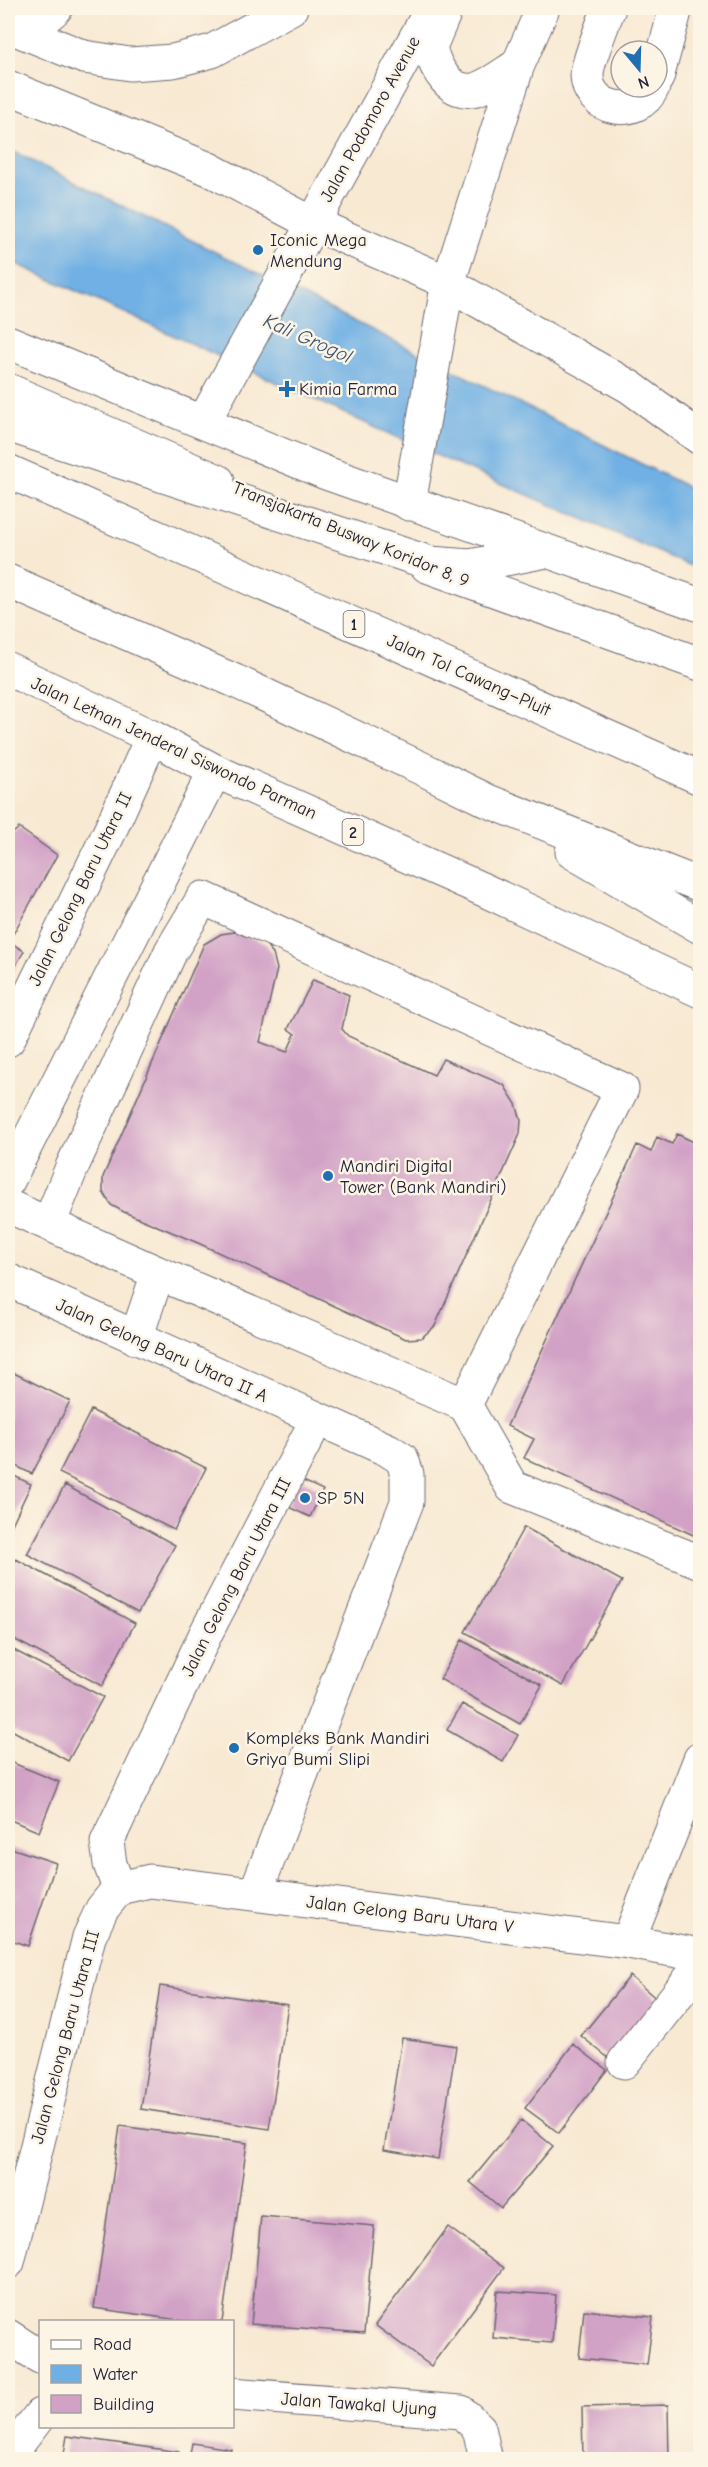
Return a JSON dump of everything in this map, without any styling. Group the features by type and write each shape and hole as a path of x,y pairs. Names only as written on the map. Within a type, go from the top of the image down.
{"main road":[{"path":"10,27 35,22 50,15 56,8"},
{"path":"10,27 84,57 130,64 173,61 212,51 291,8"},
{"name":"Jalan Podomoro Avenue","path":"204,421 432,8"},
{"name":"Jalan Podomoro Avenue","path":"446,8 430,47 439,71 445,79 454,86 468,90 477,89 518,65"},
{"path":"409,504 448,285 518,65 543,8"},
{"path":"609,8 587,74 591,89 603,103 616,107 634,107 646,99"},
{"path":"668,39 676,8"},
{"path":"8,87 209,169 311,224 448,285 630,387 700,438"},
{"path":"8,342 326,473 700,605"},
{"name":"Transjakarta Busway Koridor 8, 9","path":"8,390 381,548 480,586 700,664"},
{"path":"8,425 430,563 470,566 547,550"},
{"name":"Jalan Tol Cawang–Pluit","path":"8,471 700,778"},
{"path":"8,581 235,681 488,801 700,927"},
{"name":"Jalan Letnan Jenderal Siswondo Parman","path":"8,669 152,737 215,771 484,890 700,991"},
{"name":"Jalan Gelong Baru Utara II","path":"8,1040 109,833 152,737"},
{"path":"8,1180 215,771"},
{"path":"488,801 700,885"},
{"path":"49,1224 72,1167 171,951 203,898 622,1089 465,1405"},
{"path":"8,1206 158,1274 465,1405 512,1487 700,1562"},
{"path":"136,1338 158,1274"},
{"name":"Jalan Gelong Baru Utara II A","path":"8,1280 317,1419"},
{"path":"255,1894 407,1502 407,1474 402,1459 317,1419"},
{"name":"Jalan Gelong Baru Utara III","path":"8,2262 89,1937 102,1909 119,1888 110,1864 108,1842 207,1631 317,1419"},
{"path":"628,1942 700,1758"},
{"name":"Jalan Gelong Baru Utara V","path":"119,1888 150,1881 628,1942 700,1955"},
{"path":"624,2062 700,1966"},
{"path":"8,2336 39,2356"},
{"name":"Jalan Tawakal Ujung","path":"234,2394 461,2412 479,2428 486,2460"},
{"path":"8,2457 39,2416"}],"water":[{"name":"Kali Grogol","path":"8,149 700,493 700,570 429,452 8,260"}],"building":[{"path":"19,828 57,855 13,934 8,931 8,837"},
{"path":"235,932 265,943 273,954 277,969 260,1042 287,1052 295,1034 288,1029 313,980 349,995 342,1029 348,1036 434,1075 443,1059 504,1085 516,1104 521,1120 520,1134 435,1326 421,1338 406,1339 198,1243 124,1212 111,1205 103,1192 103,1177 204,944 221,934"},
{"path":"8,941 24,951 8,979"},
{"path":"677,1134 700,1145 700,1538 524,1458 534,1439 507,1426 637,1145 651,1152 657,1137 672,1144"},
{"path":"8,1370 70,1401 32,1474 8,1462"},
{"path":"91,1410 206,1468 174,1530 59,1473"},
{"path":"8,1473 31,1484 8,1533"},
{"name":"SP 5N","path":"299,1479 323,1490 310,1517 286,1506"},
{"path":"65,1485 175,1545 138,1613 27,1554"},
{"path":"524,1527 622,1581 563,1686 465,1632"},
{"path":"16,1559 135,1623 102,1686 8,1636 8,1575"},
{"path":"462,1640 542,1685 520,1724 440,1679"},
{"path":"8,1647 103,1697 68,1761 8,1728"},
{"path":"462,1704 518,1735 503,1762 447,1730"},
{"path":"8,1761 59,1782 39,1832 8,1819"},
{"path":"8,1847 56,1863 28,1946 8,1939"},
{"path":"630,1976 659,2001 611,2060 581,2036"},
{"path":"160,1986 288,2005 269,2129 141,2109"},
{"path":"402,2038 456,2046 438,2159 384,2150"},
{"path":"573,2044 607,2070 559,2133 525,2108"},
{"path":"521,2120 553,2146 501,2208 470,2182"},
{"path":"120,2126 247,2143 222,2320 179,2320 94,2308"},
{"path":"261,2216 374,2226 364,2333 251,2324"},
{"path":"448,2227 504,2268 431,2366 375,2325"},
{"path":"497,2291 556,2295 552,2343 493,2338"},
{"path":"584,2310 653,2317 647,2365 579,2358"},
{"path":"668,2405 669,2460 583,2460 582,2407"},
{"path":"67,2436 179,2452 178,2460 63,2460"},
{"path":"192,2443 231,2449 229,2460 189,2460"}],"place":[{"name":"Iconic Mega Mendung","path":"258,250"},
{"name":"Kimia Farma","path":"287,389"},
{"name":"Mandiri Digital Tower (Bank Mandiri)","path":"328,1176"},
{"name":"SP 5N","path":"305,1498"},
{"name":"Kompleks Bank Mandiri Griya Bumi Slipi","path":"234,1748"}]}
